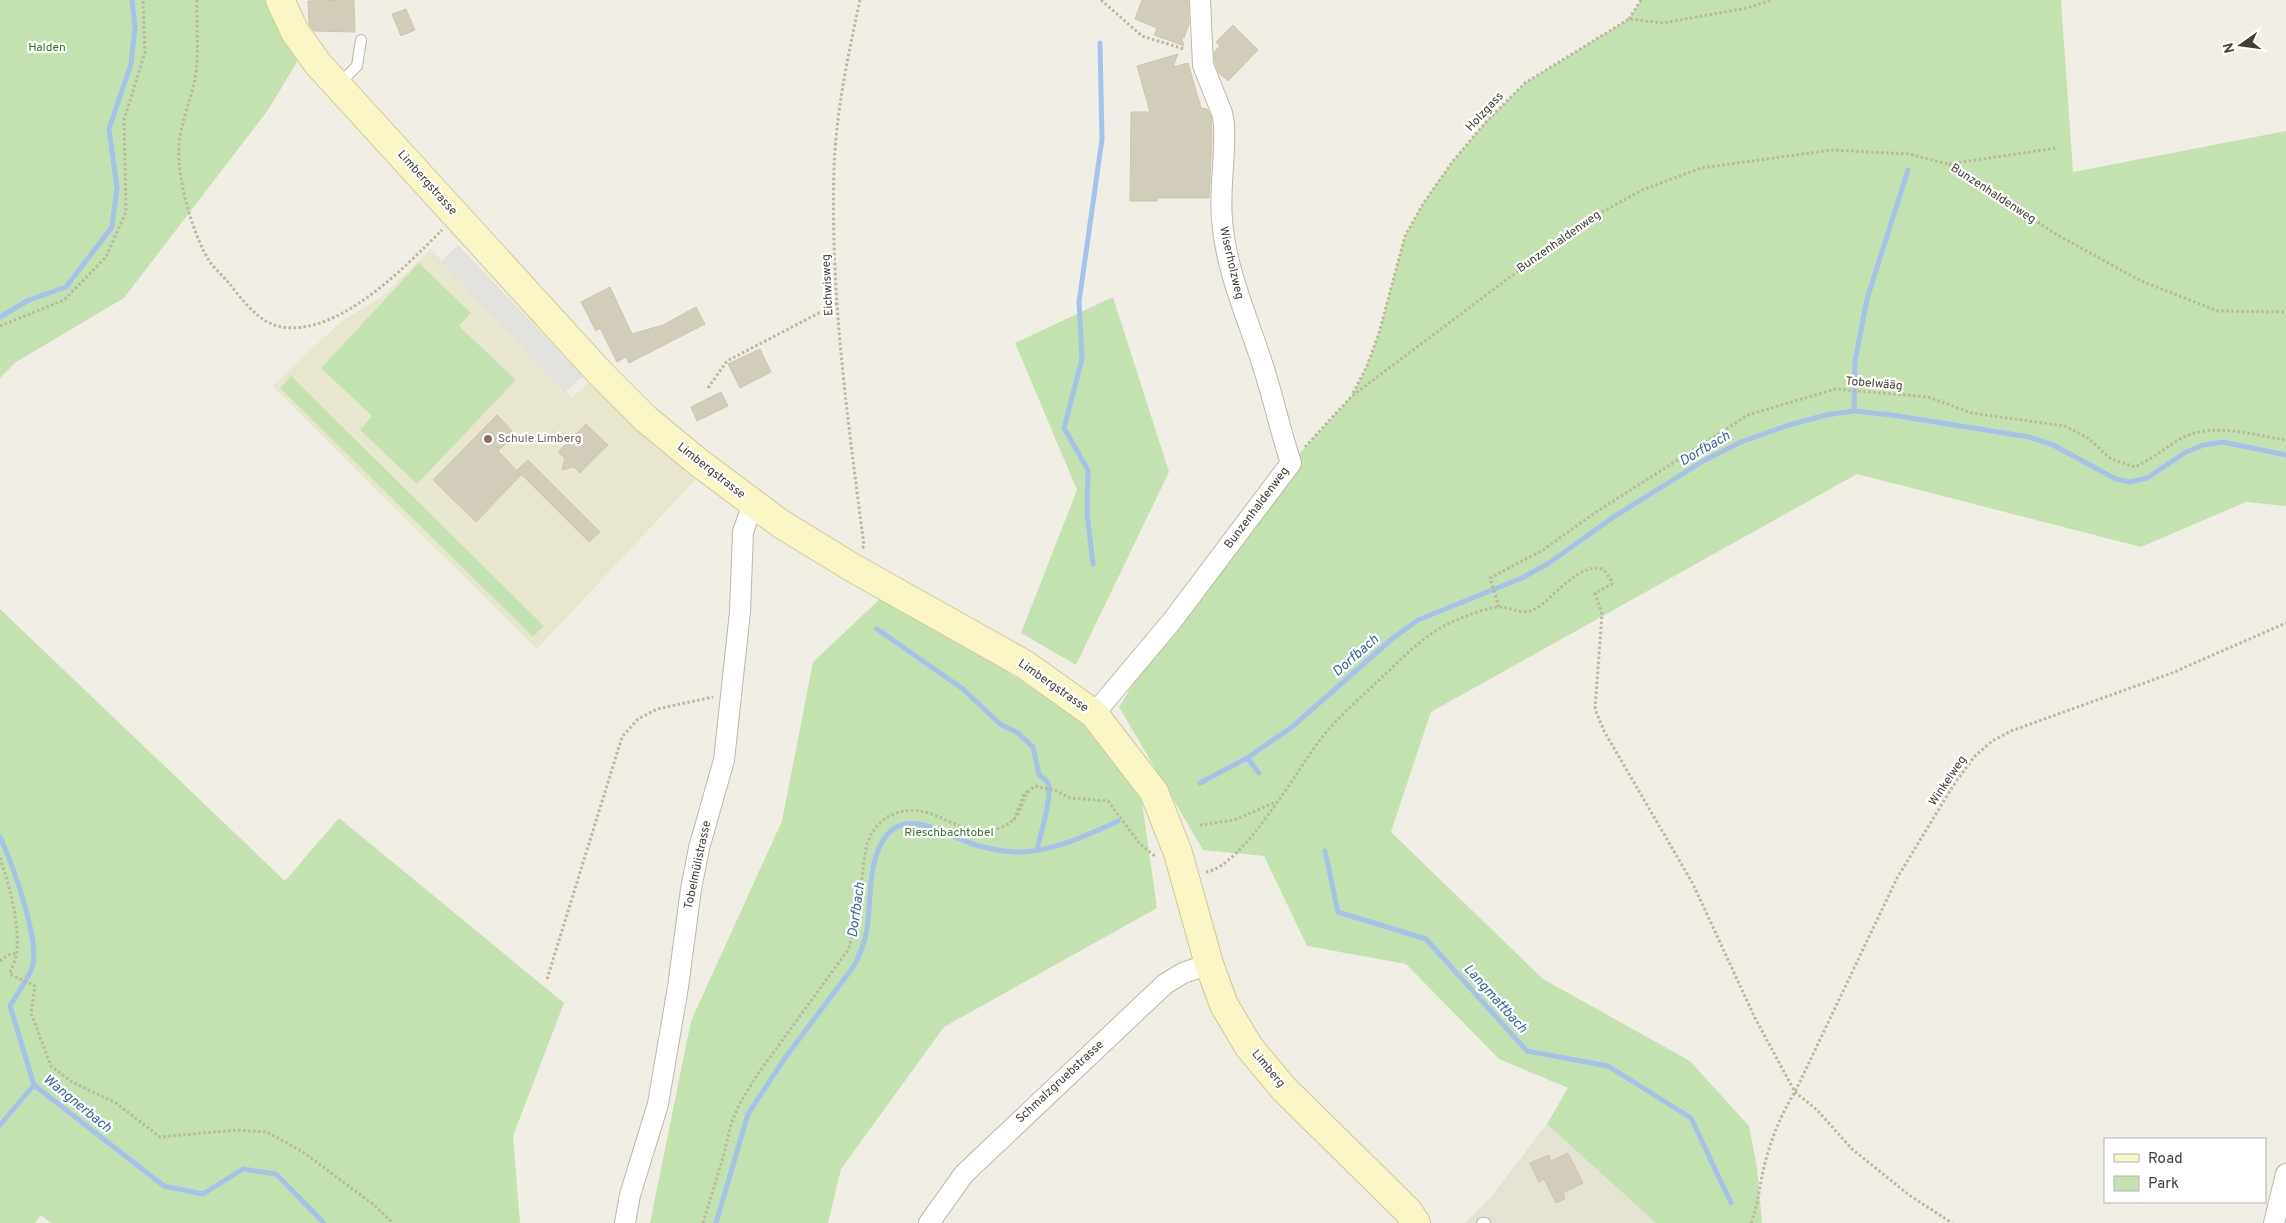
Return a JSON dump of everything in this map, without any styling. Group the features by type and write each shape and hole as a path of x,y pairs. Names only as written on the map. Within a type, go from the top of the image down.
{"street":[{"name":"Limbergstrasse","path":"280,0 295,32 318,64 600,373 646,419 755,506 853,568 1024,664 1094,714 1154,792 1185,874"},
{"name":"Wiserholzweg","path":"1200,0 1203,64 1222,113 1224,124 1221,198 1224,239 1238,298 1267,377 1280,432 1291,463"},
{"name":"Bunzenhaldenweg","path":"1094,714 1172,621 1291,463"},
{"name":"Tobelmülistrasse","path":"625,1223 630,1195 658,1104 678,987 691,889 699,848 724,760 740,612 743,532 749,515 755,506"},
{"name":"Limberg","path":"1185,874 1209,964 1224,1005 1249,1047 1284,1089 1408,1211 1416,1223"},
{"name":"Schmalzgruebstrasse","path":"929,1223 964,1174 1165,984 1183,973 1209,964"},
{"path":"2274,1223 2286,1174"}],"lane":[{"path":"338,84 357,66 361,40"}],"path":[{"path":"0,326 64,300 106,257 126,212 124,120 145,52 143,0"},
{"path":"197,0 196,73 182,120 178,160 185,197 197,237 210,262 256,314 281,327 312,326 343,314 381,287 456,215"},
{"name":"Eichwisweg","path":"853,568 864,546 840,362 834,213 837,120 860,0"},
{"path":"1101,0 1142,36 1202,54"},
{"path":"1641,0 1629,19 1663,23 1747,8 1772,0"},
{"name":"Holzgass","path":"1352,396 1367,366 1379,334 1405,236 1423,204 1453,161 1487,121 1525,83 1629,19"},
{"path":"1948,164 2056,148"},
{"name":"Bunzenhaldenweg","path":"1291,463 1352,396 1582,223 1642,190 1701,168 1832,150 1909,154 1948,164 2054,234 2141,281 2218,311 2286,312"},
{"path":"708,388 727,361 838,303"},
{"name":"Tobelwääg","path":"1499,607 1490,578 1543,550 1596,512 1748,415 1835,389 1928,397 1972,414 2065,426 2088,438 2112,459 2135,467 2154,458 2182,438 2206,430 2286,440"},
{"path":"1185,874 1209,871 1239,852 1321,738 1348,709 1414,647 1432,633 1458,619 1499,607 1529,612 1540,607 1554,592 1578,574 1600,568 1607,574 1612,584 1595,593 1602,614 1595,709 1604,731 1693,884 1755,1018 1795,1092 1817,1110 1852,1149 1909,1195 1952,1223"},
{"name":"Winkelweg","path":"1751,1223 1759,1203 1766,1160 1781,1114 1795,1092 1897,878 1953,786 1974,757 1992,741 2011,731 2172,673 2286,623"},
{"path":"547,979 622,737 638,719 658,709 686,702 731,696"},
{"path":"703,1223 731,1124 739,1105 763,1068 848,950 855,931 867,844 880,823 890,816 907,810 930,813 974,831 996,829 1014,820 1024,794 1035,786 1057,791 1070,798 1108,802 1139,841"},
{"path":"1200,825 1234,820 1276,802"},
{"path":"0,858 9,885 16,926 17,953 10,974 34,986 31,1013 52,1066 72,1082 116,1104 160,1137 236,1130 267,1132 304,1152 374,1205 392,1223"},
{"path":"0,961 8,955 17,953"}],"shaded area":[{"path":"458,245 583,376 564,393 441,262"},
{"name":"Schule Limberg","path":"431,249 572,398 588,383 695,480 537,649 272,386 342,321 383,296"},
{"path":"1550,1120 1658,1223 1465,1223 1492,1196"}],"green space":[{"name":"Halden","path":"0,0 268,0 297,62 268,110 124,298 16,362 0,378"},
{"path":"1641,0 2061,0 2073,172 2286,131 2286,506 2246,502 2141,547 1857,474 1431,712 1391,832 1543,979 1690,1061 1749,1126 1757,1167 1762,1223 1656,1223 1547,1124 1568,1088 1499,1059 1406,964 1307,946 1264,856 1203,850 1119,707 1172,621 1291,463 1352,396 1367,366 1379,333 1405,236 1423,204 1453,161 1487,121 1525,83 1629,19"},
{"path":"419,263 471,313 459,326 516,380 417,484 360,430 372,416 321,368"},
{"path":"1113,297 1169,472 1076,665 1021,633 1077,490 1015,343"},
{"path":"291,376 544,626 533,637 280,388"},
{"name":"Rieschbachtobel","path":"881,598 972,649 1082,720 1109,751 1142,802 1157,908 944,1027 841,1169 828,1223 650,1223 691,1021 782,821 813,662"},
{"path":"0,609 285,881 339,818 564,1003 513,1136 520,1223 51,1223 41,1215 35,1223 0,1223"}],"building":[{"path":"354,0 355,32 314,31 309,24 308,1"},
{"path":"1142,0 1188,0 1189,24 1184,38 1181,35 1184,46 1154,35 1157,28 1135,19"},
{"path":"406,9 415,30 401,36 392,14"},
{"path":"1233,25 1258,50 1228,81 1219,73 1214,52 1220,46 1216,42"},
{"path":"1178,54 1173,67 1188,63 1201,108 1207,109 1211,116 1209,198 1157,198 1157,201 1130,201 1131,112 1150,112 1137,66"},
{"path":"610,287 632,334 663,325 696,307 705,324 629,363 626,357 617,362 600,328 596,331 581,302"},
{"path":"760,349 771,372 740,388 728,364"},
{"path":"721,392 728,406 697,421 691,407"},
{"path":"497,415 515,434 498,451 521,475 476,522 433,480"},
{"path":"586,424 608,445 580,473 574,467 562,470 565,458 558,452"},
{"path":"528,460 600,532 589,542 517,470"},
{"path":"1568,1153 1583,1183 1563,1193 1565,1199 1556,1203 1544,1179 1539,1182 1530,1163 1549,1155 1551,1161"}],"waterway":[{"name":"Wangnerbach","path":"0,317 29,300 66,287 112,227 117,188 109,129 131,64 135,27 132,0"},
{"path":"1093,564 1087,513 1088,470 1064,428 1082,359 1079,302 1102,139 1100,43"},
{"path":"1854,411 1855,361 1867,299 1908,170"},
{"name":"Dorfbach","path":"1200,783 1247,758 1292,727 1393,638 1418,620 1522,578 1549,563 1615,516 1705,460 1741,442 1789,425 1826,415 1854,411 1892,415 2029,437 2053,445 2116,479 2130,482 2147,478 2186,452 2204,445 2223,442 2286,455"},
{"path":"877,629 963,689 1000,724 1018,733 1033,747 1039,775 1048,783 1049,789 1048,806 1037,850"},
{"name":"Langmattbach","path":"1247,758 1259,773"},
{"name":"Dorfbach","path":"716,1223 748,1114 785,1058 854,966 865,938 872,877 877,854 881,844 891,831 902,825 927,826 979,846 1020,852 1046,849 1083,837 1118,821"},
{"name":"Wangnerbach","path":"0,837 24,902 32,940 34,956 32,968 10,1006 34,1085 164,1186 203,1194 243,1169 276,1174 324,1223"},
{"name":"Langmattbach","path":"1325,851 1338,912 1426,939 1527,1051 1608,1066 1691,1118 1731,1203"},
{"path":"0,1125 34,1085"}],"place":[{"name":"Schule Limberg","path":"488,439"}]}
